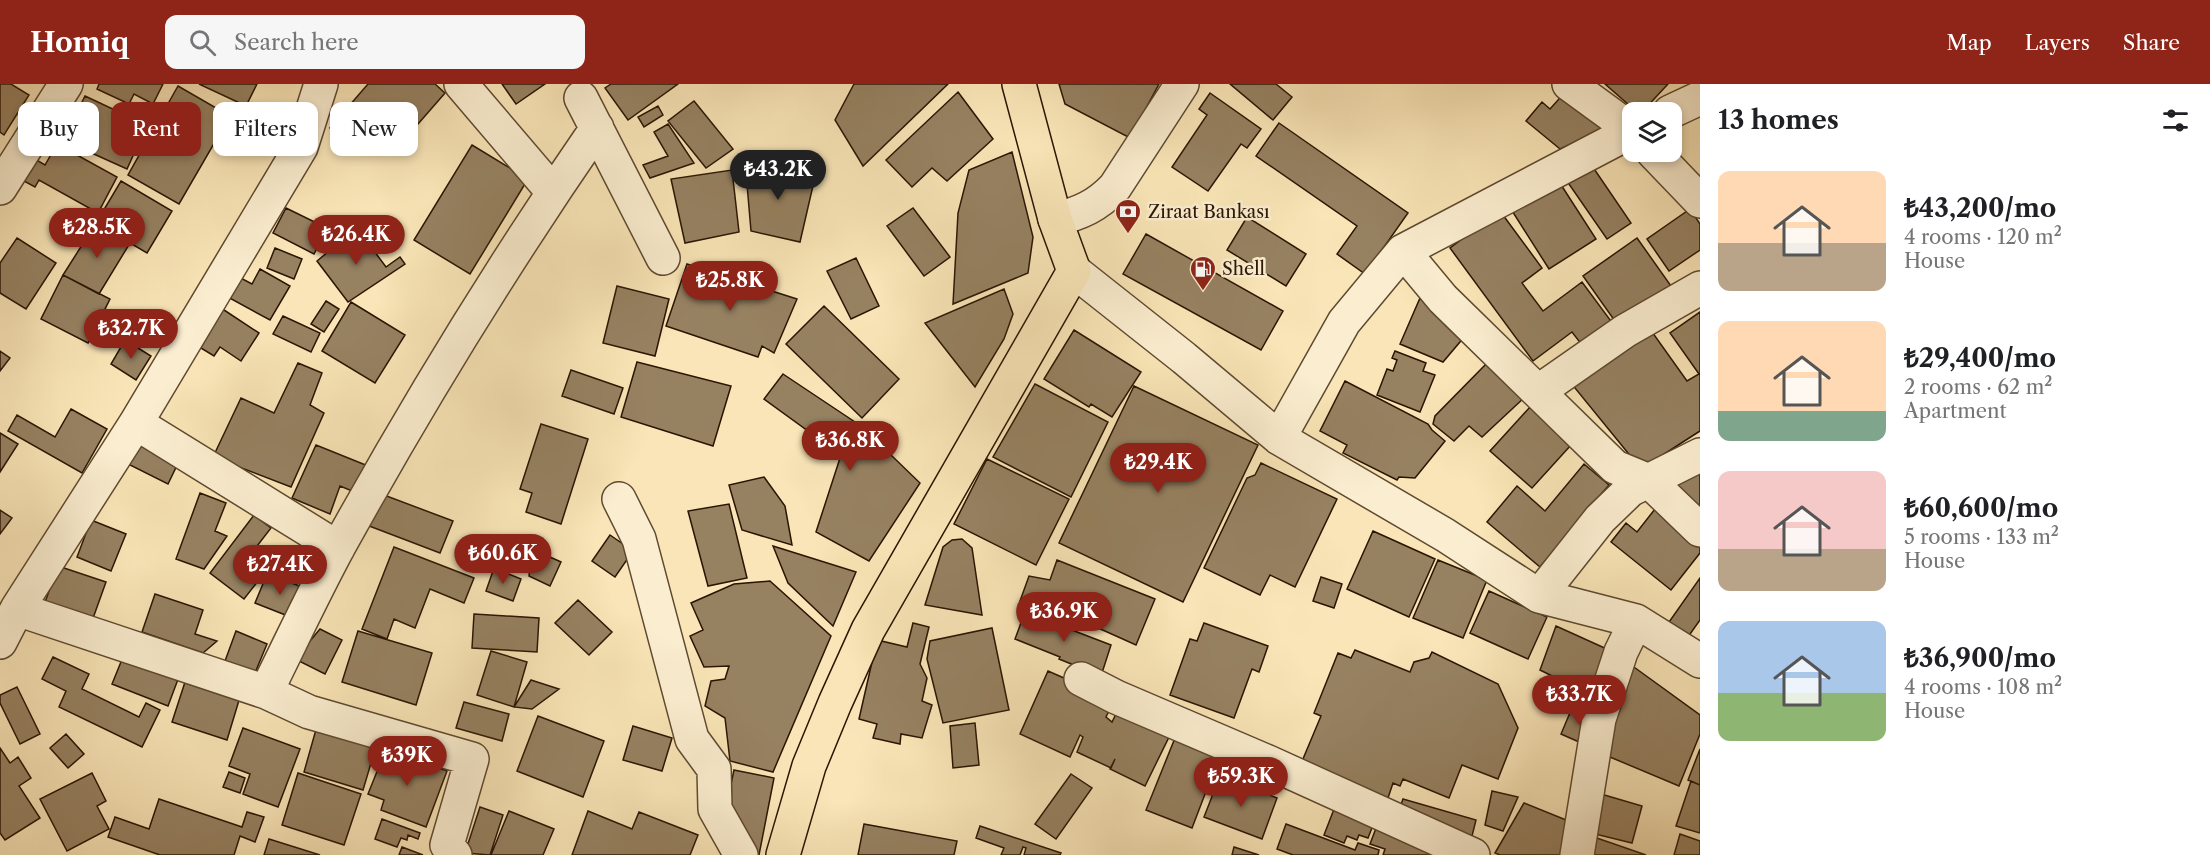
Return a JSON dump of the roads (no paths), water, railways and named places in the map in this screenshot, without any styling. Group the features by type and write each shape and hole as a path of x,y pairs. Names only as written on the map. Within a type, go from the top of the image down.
{"main road":[{"path":"783,855 809,766 868,630 1074,271 1055,219 1019,84"}],"street":[{"path":"0,188 66,84"},
{"path":"0,642 17,609 136,423 301,147 321,84"},
{"path":"461,84 553,192"},
{"path":"1055,219 1075,215 1090,208 1115,187 1182,84"},
{"path":"1569,84 1622,123"},
{"path":"581,98 663,258"},
{"path":"1682,106 1700,98"},
{"path":"266,692 339,548 441,368 553,192 597,128"},
{"path":"1279,438 1344,322 1403,251 1622,135"},
{"path":"1663,162 1700,201"},
{"path":"1403,251 1443,299 1615,467 1649,481 1700,530"},
{"path":"1074,271 1184,358 1279,438 1445,535 1539,596 1635,621 1700,662"},
{"path":"1539,391 1625,331 1700,288"},
{"path":"136,423 339,548"},
{"path":"1539,596 1600,519 1629,490 1700,455"},
{"path":"619,499 639,539 692,739 714,769 715,809 741,855"},
{"path":"17,609 266,692 309,712 472,759 447,845 455,855"},
{"path":"1576,855 1599,719 1621,652 1635,621"},
{"path":"1081,679 1116,697 1268,762 1473,855"}],"place":[{"name":"Ziraat Bankası","path":"1128,235"},
{"name":"Shell","path":"1203,292"}]}
